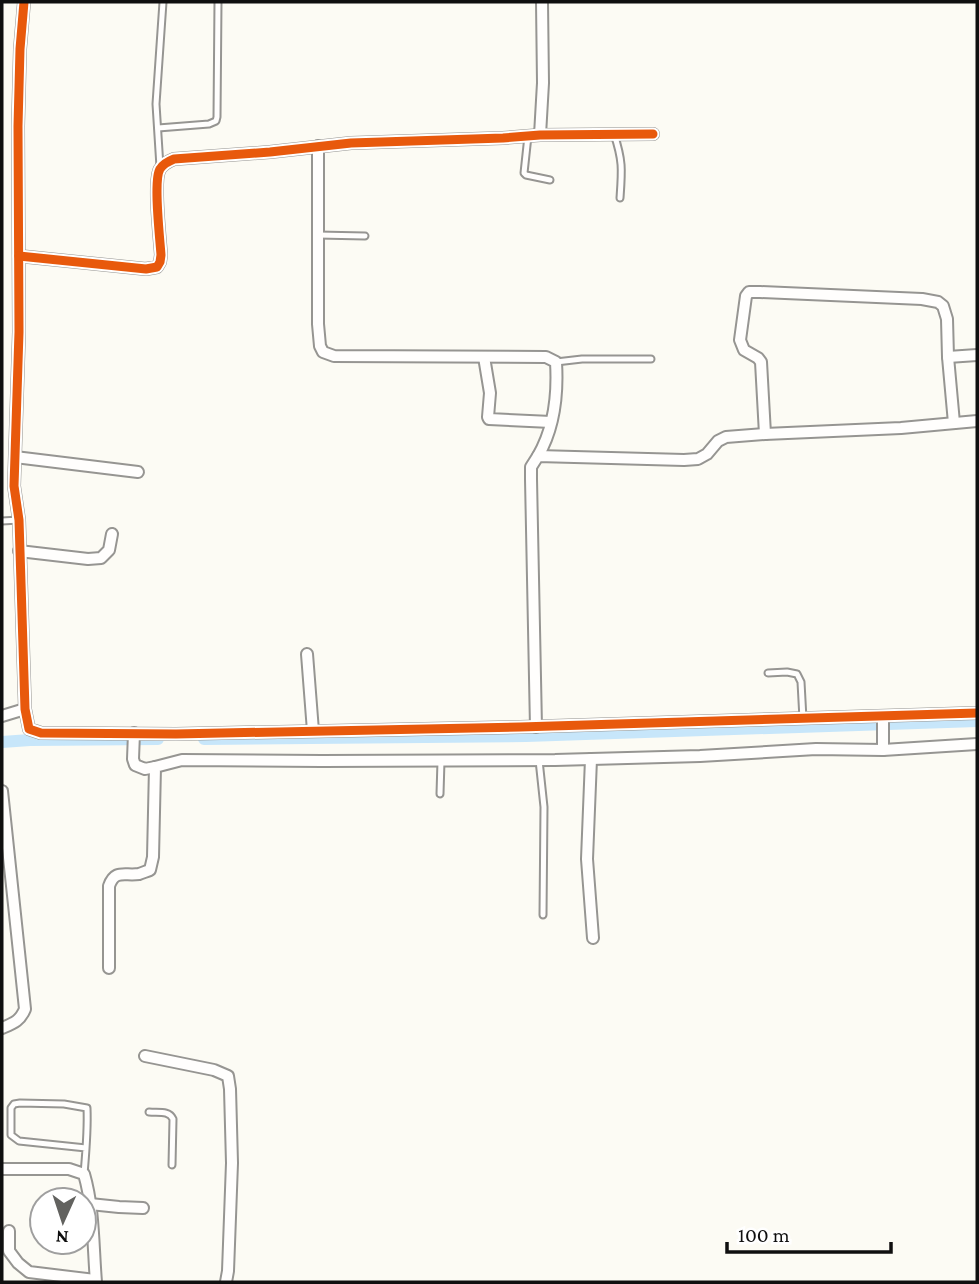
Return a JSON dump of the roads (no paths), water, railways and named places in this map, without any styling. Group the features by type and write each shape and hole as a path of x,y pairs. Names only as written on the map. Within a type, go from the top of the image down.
{"street":[{"path":"24,2 18,126 19,332 14,486 19,520 25,709 29,729 41,733 134,735 883,718 977,713"},
{"path":"540,135 543,83 542,2"},
{"path":"19,256 146,270 157,267 161,255 158,177 160,167 174,159 351,143 540,135 653,134"},
{"path":"318,146 318,324 323,352 334,356 546,357 556,362 556,402 544,447 531,467 536,727"},
{"path":"765,434 761,362 741,345 746,296 749,292 922,299 938,302 943,306 947,319 954,423"},
{"path":"948,357 977,355"},
{"path":"484,357 490,393 489,419 551,422"},
{"path":"538,456 698,459 726,437 901,428 977,421"},
{"path":"15,457 138,472"},
{"path":"2,486 14,486"},
{"path":"19,551 88,559 101,558 109,550 112,534"},
{"path":"307,654 313,731"},
{"path":"2,716 25,709"},
{"path":"883,718 883,748"},
{"path":"134,735 133,759 135,765 145,769 182,760 591,759 977,744"},
{"path":"591,759 587,859 593,938"},
{"path":"109,968 108,886 117,874 140,874 150,870 154,848 155,767"},
{"path":"2,791 25,1009 14,1023 2,1028"},
{"path":"145,1056 214,1070 228,1076 232,1163 226,1282"},
{"path":"2,1169 69,1169 84,1174 86,1186"},
{"path":"98,1205 143,1208"},
{"path":"9,1231 9,1251 29,1272 95,1281 93,1256"}],"lane":[{"path":"160,167 156,103 163,2"},
{"path":"158,128 209,124 216,121 218,2"},
{"path":"614,134 623,167 620,198"},
{"path":"528,136 524,173 550,180"},
{"path":"318,235 365,236"},
{"path":"556,362 582,359 651,359"},
{"path":"2,522 19,520"},
{"path":"768,673 797,674 801,682 803,719"},
{"path":"539,760 544,807 543,915"},
{"path":"440,794 441,761"},
{"path":"84,1174 86,1149 89,1108 64,1104 14,1104 11,1108 12,1135 19,1142 86,1149"},
{"path":"149,1112 167,1113 173,1119 172,1165"}],"waterway":[{"path":"204,739 526,736 977,721"},
{"path":"2,742 158,739"}]}
